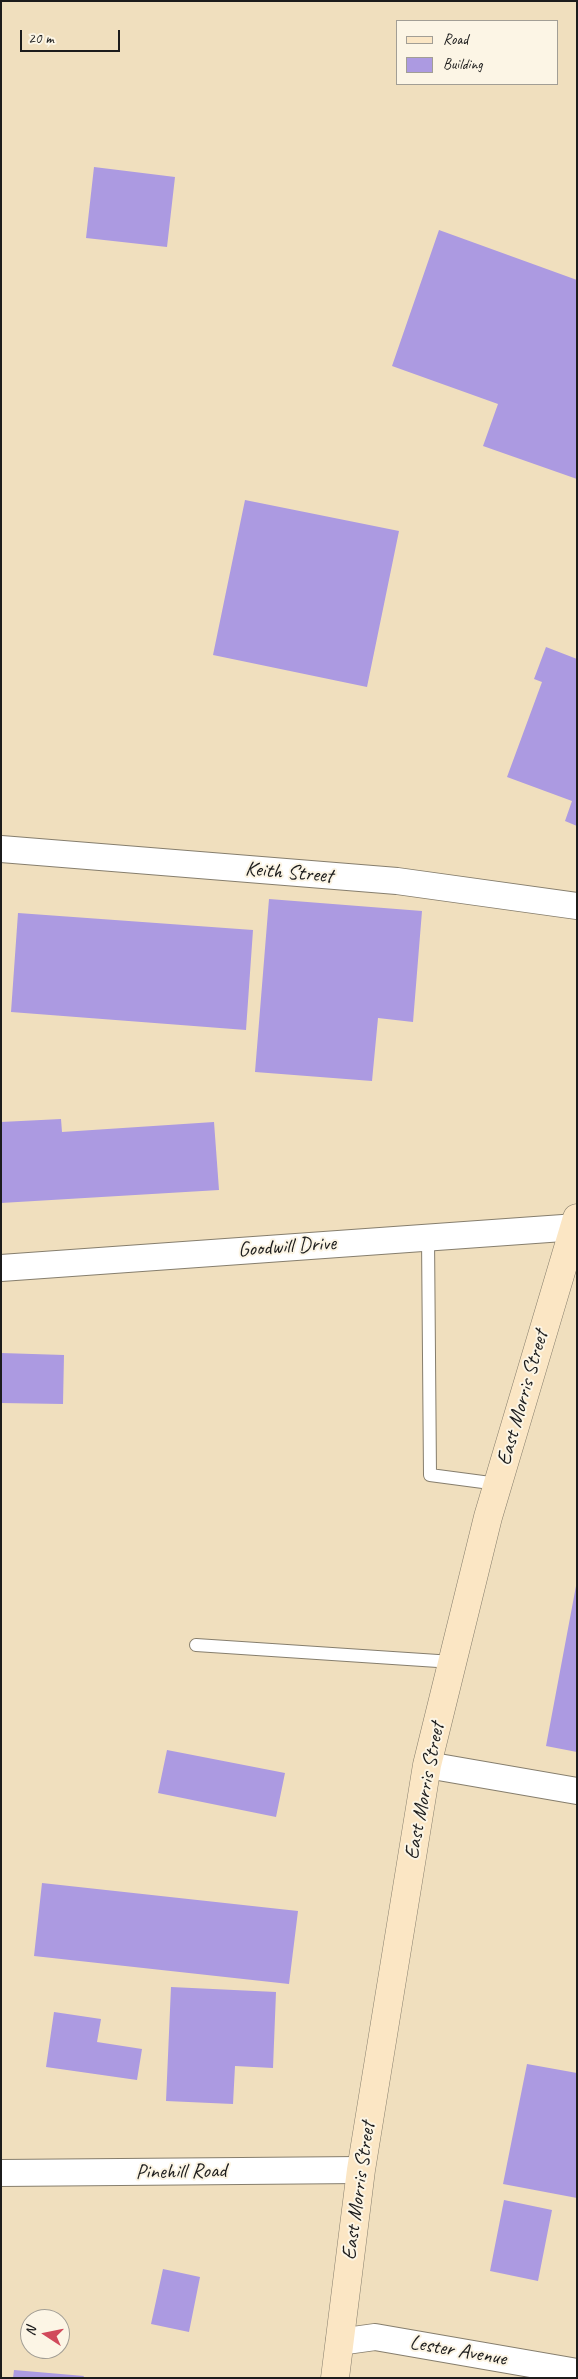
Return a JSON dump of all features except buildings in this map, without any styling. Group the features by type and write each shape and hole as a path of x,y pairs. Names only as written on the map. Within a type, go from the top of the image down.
{"main road":[{"name":"East Morris Street","path":"335,2378 360,2170 428,1765 498,1484 576,1224"}],"street":[{"name":"Keith Street","path":"1,849 397,882 577,906"},
{"name":"Goodwill Drive","path":"1,1268 428,1237 576,1224"},
{"path":"428,1765 577,1791"},
{"name":"Pinehill Road","path":"1,2174 360,2170"},
{"name":"Lester Avenue","path":"340,2342 376,2337 577,2372"}],"lane":[{"path":"428,1237 430,1475 498,1484"},
{"path":"196,1645 453,1662"}]}
